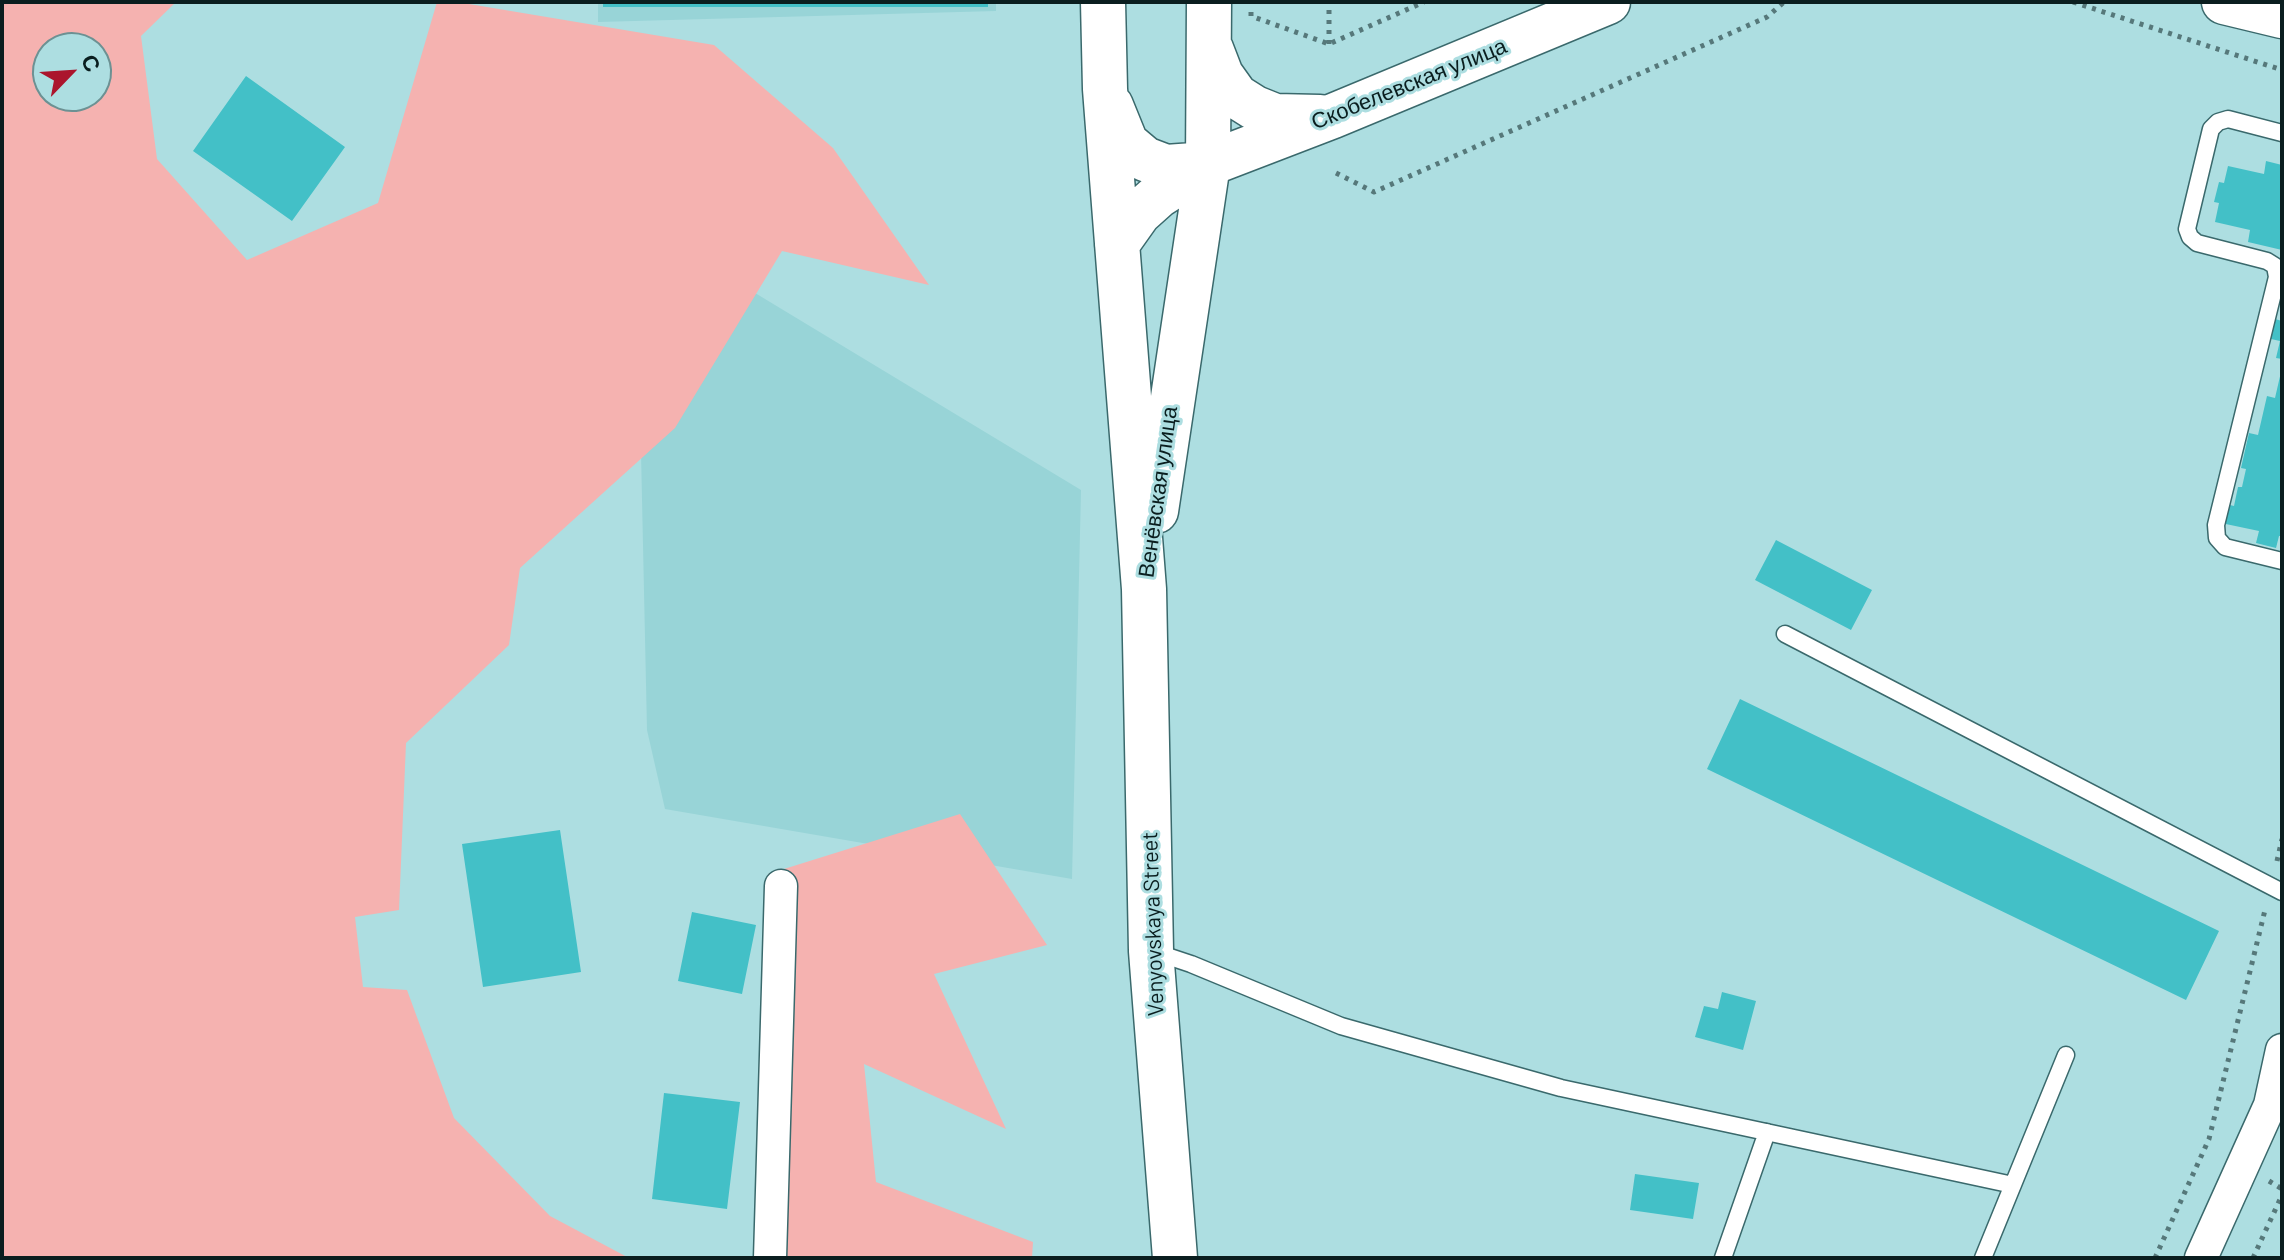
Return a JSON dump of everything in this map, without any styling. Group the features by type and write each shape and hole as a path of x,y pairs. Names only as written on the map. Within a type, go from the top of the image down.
{"street":[{"name":"Венёвская улица","path":"1103,2 1105,89 1144,589"},
{"name":"Скобелевская улица","path":"1208,164 1333,116 1608,2"},
{"path":"2224,2 2282,16"},
{"name":"Венёвская улица","path":"1144,589 1208,164 1209,22"},
{"path":"1209,22 1221,75 1236,96 1275,116 1333,116"},
{"path":"1105,89 1126,143 1145,159 1166,167 1208,164"},
{"path":"1117,244 1139,213 1158,196 1208,164"},
{"name":"Venyovskaya Street","path":"1144,589 1151,951 1175,1258"},
{"path":"770,1258 781,886"},
{"path":"2201,1258 2276,1107 2282,1050"}],"lane":[{"path":"2282,133 2228,119 2218,122 2211,129 2187,229 2197,243 2267,261 2275,266 2277,277 2216,525 2217,538 2225,547 2282,561"},
{"path":"1785,634 2276,889"},
{"path":"1151,951 1191,964 1341,1026 1561,1088 2013,1185"},
{"path":"1983,1258 2066,1055"},
{"path":"1723,1258 1767,1132"}],"path":[{"path":"1252,2 1251,16 1329,44 1424,2"},
{"path":"1329,2 1329,44"},
{"path":"1336,173 1374,192 1767,17 1784,2"},
{"path":"2073,2 2282,70"},
{"path":"2155,1258 2209,1139 2276,889 2282,839"},
{"path":"2253,1258 2282,1195"}],"shaded area":[{"path":"2,2 176,2 141,36 157,159 247,260 378,203 437,2 457,2 714,45 833,148 929,285 782,251 675,428 520,568 509,645 406,743 399,910 355,917 363,987 407,990 454,1118 550,1216 629,1258 2,1258"},
{"path":"598,2 996,2 996,11 598,22"},
{"path":"636,221 1081,490 1072,879 665,809 647,730"},
{"path":"960,814 1047,945 934,974 1006,1129 864,1064 876,1182 1033,1242 1032,1258 758,1258 768,874"}],"building":[{"path":"603,2 988,2 988,7 603,7"},
{"path":"246,76 345,147 292,221 193,151"},
{"path":"2266,161 2282,165 2282,250 2248,242 2250,230 2215,222 2219,203 2214,202 2219,182 2224,183 2228,166 2264,174"},
{"path":"2275,319 2282,321 2282,359 2276,358 2280,341 2271,339"},
{"path":"2281,372 2282,536 2279,536 2276,548 2256,543 2259,531 2221,523 2226,504 2234,506 2238,487 2242,487 2246,469 2241,468 2249,433 2258,435 2267,396 2275,398"},
{"path":"1776,540 1872,590 1851,630 1755,580"},
{"path":"1740,699 2219,931 2186,1000 1707,769"},
{"path":"560,830 581,972 483,987 462,844"},
{"path":"692,912 756,925 742,994 678,981"},
{"path":"1722,992 1756,1001 1743,1050 1695,1037 1704,1006 1718,1009"},
{"path":"664,1093 740,1102 727,1209 652,1199"},
{"path":"1635,1174 1699,1183 1693,1219 1630,1210"}]}
